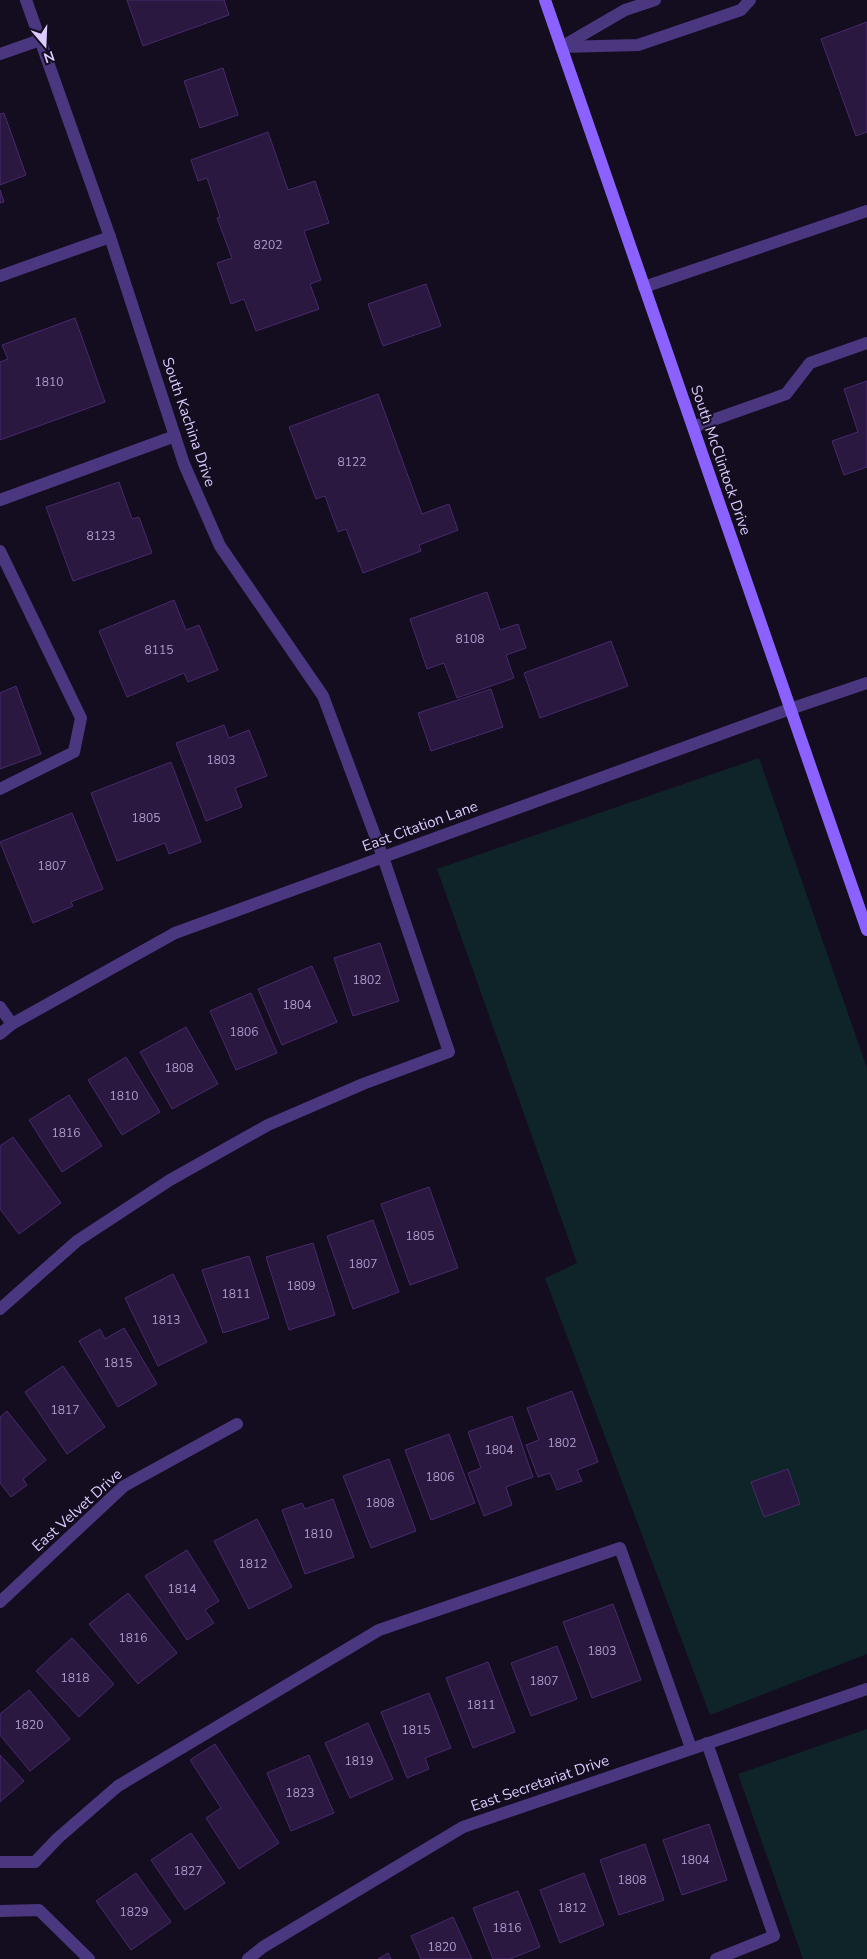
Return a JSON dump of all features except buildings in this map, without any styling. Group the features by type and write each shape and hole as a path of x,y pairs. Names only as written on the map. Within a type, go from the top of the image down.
{"main road":[{"name":"South McClintock Drive","path":"545,0 867,930"}],"street":[{"name":"South Kachina Drive","path":"0,1309 77,1241 170,1180 268,1125 363,1084 449,1052 383,857 323,696 220,546 184,464 110,237 26,0"},
{"path":"561,47 625,10 655,0"},
{"path":"561,47 638,45 741,10 750,0"},
{"path":"0,54 40,40"},
{"path":"644,287 867,211"},
{"path":"0,276 110,237"},
{"path":"693,428 786,394 810,362 867,343"},
{"path":"0,500 175,436"},
{"path":"0,551 81,718 74,752 0,789"},
{"name":"East Citation Lane","path":"0,1034 12,1024 175,933 790,709 867,683"},
{"path":"0,1006 12,1024"},
{"name":"East Velvet Drive","path":"0,1602 124,1486 237,1424"},
{"path":"0,1862 35,1862 58,1838 118,1786 379,1630 620,1548 691,1748"},
{"name":"East Secretariat Drive","path":"248,1959 263,1947 463,1827 867,1689"},
{"path":"706,1743 774,1936 716,1959"},
{"path":"0,1911 38,1910 88,1959"}],"green space":[{"path":"759,758 867,1068 867,1654 710,1715 545,1278 577,1263 437,869"},
{"path":"867,1729 867,1959 803,1959 738,1774"}]}
